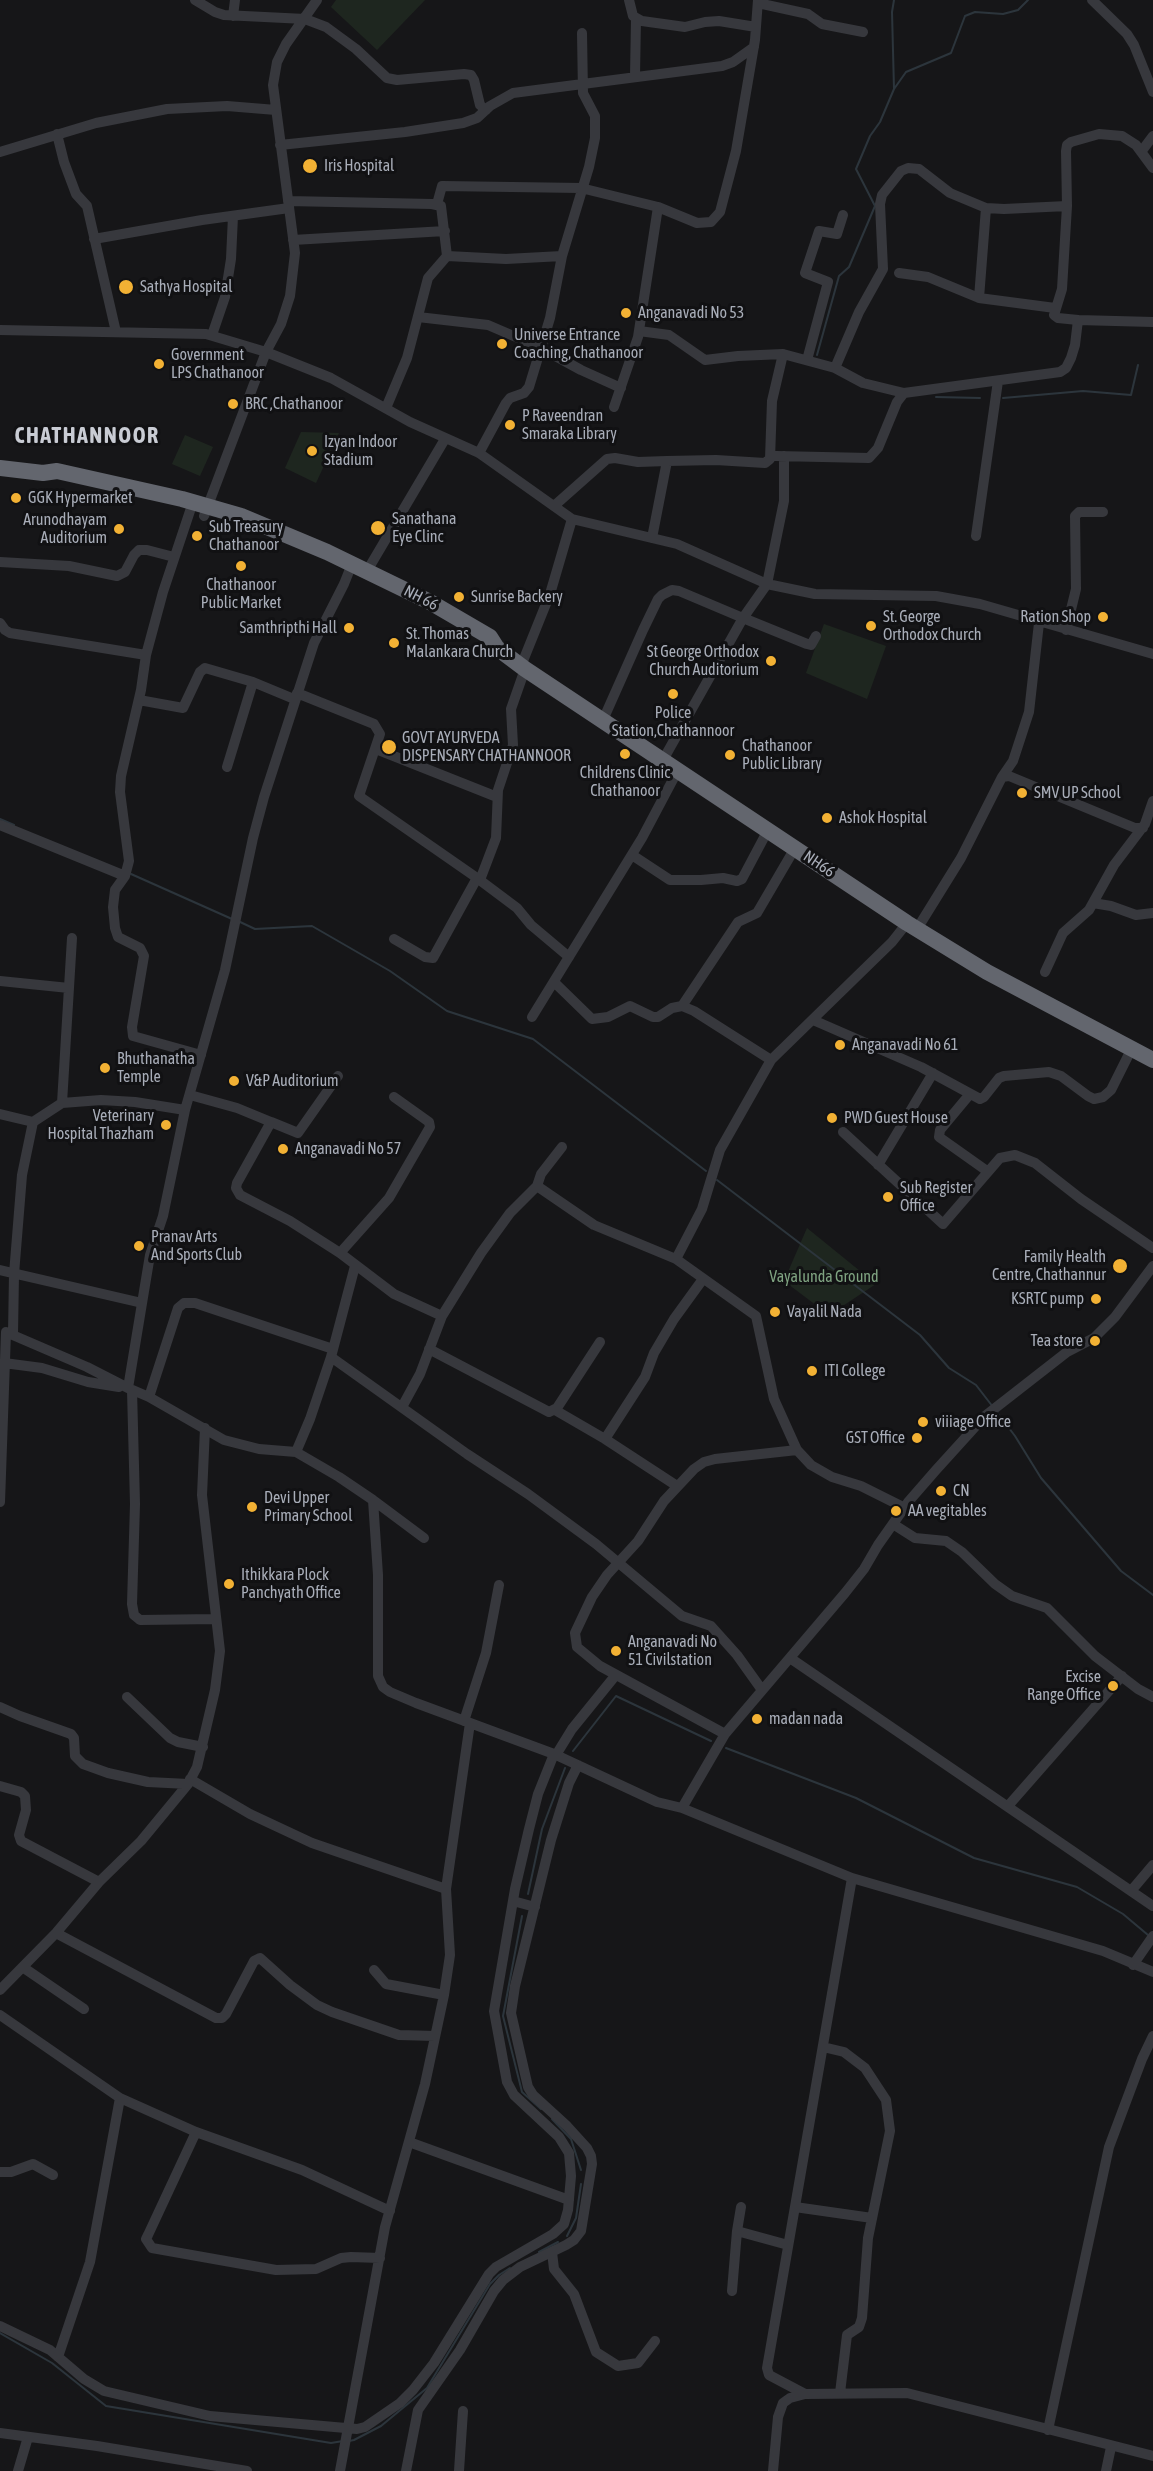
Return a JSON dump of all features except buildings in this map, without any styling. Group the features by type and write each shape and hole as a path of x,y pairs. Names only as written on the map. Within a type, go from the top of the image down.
{"highway":[{"name":"NH 66","path":"0,468 43,473 54,480 199,509 350,568 486,646 497,648"},
{"name":"NH 66","path":"350,568 367,571 452,614 490,638 497,648"},
{"name":"NH66","path":"497,648 912,926 987,972 1153,1060"}],"street":[{"path":"195,0 215,12 232,16 305,19 326,27 356,49 387,78 398,80 471,75 480,105 486,110"},
{"path":"232,16 235,0"},
{"path":"201,1055 133,1036 131,1030 144,956 141,948 116,934 114,895 116,886 125,876 129,861 120,798 120,780 139,700 146,655 174,557 199,509 266,352 281,324 290,296 295,253 273,85 277,62 299,23 305,19 317,0"},
{"path":"629,0 630,11 636,19 634,76"},
{"path":"1092,0 1134,45 1153,92"},
{"path":"437,204 442,186 581,188 658,207 697,223 711,222 720,212 736,151 754,47 758,2 808,14 822,24 863,32"},
{"path":"636,19 684,27 719,21 756,27"},
{"path":"479,453 506,403 510,398 524,393 529,387 539,347 550,318 562,256 589,167 595,138 594,111 579,88 582,33"},
{"path":"280,145 405,132 463,123 477,118 513,93 579,88 634,76 722,66 733,62 754,47"},
{"path":"0,152 96,123 167,109 227,106 276,110"},
{"path":"1153,168 1130,141 1112,133 1099,134 1067,145 1067,206 1062,290 1053,312 1056,317 1078,320 1153,322"},
{"path":"57,134 76,194 87,206 116,332"},
{"path":"1141,152 1153,136"},
{"path":"835,368 859,312 883,269 880,204 882,195 901,171 908,168 919,169 950,193 986,208 1067,206"},
{"path":"94,239 288,205 437,204 442,209 447,256 428,278 407,358 386,408"},
{"path":"614,407 639,331 658,207"},
{"path":"979,298 986,208"},
{"path":"807,360 828,282 805,273 819,231 837,234 843,215"},
{"path":"212,335 225,297 231,259 233,216"},
{"path":"293,240 445,231"},
{"path":"447,256 516,258 562,256"},
{"path":"899,273 928,277 979,298 1055,308"},
{"path":"418,317 488,325 539,347 621,388"},
{"path":"639,331 669,335 705,360 783,354 835,368 863,383 904,393 1055,374 1066,368 1075,345 1078,320"},
{"path":"0,330 212,335 266,352 331,378 445,439 479,453 572,519 677,544 767,584 815,594 936,596 980,604 1039,623 1153,654"},
{"path":"554,506 607,459 638,462 716,460 765,463 770,459 772,401 783,354"},
{"path":"976,536 998,381"},
{"path":"770,455 869,458 878,448 897,402 904,393"},
{"path":"367,571 445,439"},
{"path":"663,760 743,618 767,584 784,501 784,456"},
{"path":"652,538 667,461"},
{"path":"1066,630 1076,589 1075,516 1079,512 1104,512"},
{"path":"394,939 425,957 433,958 478,879 496,838 501,778 513,746 511,709 523,667 550,594 572,519"},
{"path":"0,562 69,566 117,576 125,572 139,550 174,557"},
{"path":"216,1619 140,1620 134,1615 132,1604 135,1504 130,1389 150,1255 164,1216 185,1110 235,929 253,838 314,643 350,568"},
{"path":"603,720 658,599 662,594 672,590 680,591 807,645 811,645 816,636"},
{"path":"0,623 10,633 146,655"},
{"path":"676,1259 702,1209 720,1150 771,1060 892,942 912,926 961,858 1002,777 1013,761 1029,712 1039,623"},
{"path":"139,700 183,708 200,672 205,668 296,696 374,724 380,734 359,796 518,908 531,925 569,957"},
{"path":"227,767 253,682"},
{"path":"376,750 498,797"},
{"path":"532,1017 632,855 678,770"},
{"path":"1002,777 1009,776 1135,828 1143,828"},
{"path":"1045,972 1063,933 1084,916 1094,903 1114,865 1143,828 1153,801"},
{"path":"0,825 125,876"},
{"path":"632,855 670,880 723,878 736,881 742,879 768,830"},
{"path":"682,1006 738,922 757,913 795,848"},
{"path":"1094,903 1136,915 1145,916 1153,913"},
{"path":"62,1103 72,938"},
{"path":"0,981 69,988"},
{"path":"554,982 592,1019 608,1017 630,1006 653,1017 658,1017 672,1008 682,1006 694,1011 771,1060"},
{"path":"813,1020 933,1073 982,1099 999,1078 1049,1072 1061,1076 1088,1096 1099,1099 1108,1095 1112,1090 1131,1050"},
{"path":"878,1165 933,1073"},
{"path":"190,1095 237,1108 298,1133 338,1076"},
{"path":"970,1094 940,1130 939,1137 987,1171"},
{"path":"340,1253 389,1198 431,1126 429,1122 394,1097"},
{"path":"0,1502 6,1332 14,1274 22,1175 33,1122 62,1103 118,1100 185,1110"},
{"path":"0,1114 33,1122"},
{"path":"271,1122 237,1183 237,1191 240,1195 290,1221 340,1253 394,1294 441,1316"},
{"path":"843,1132 943,1224 949,1220 987,1171 1000,1158 1007,1155 1027,1160 1153,1248"},
{"path":"402,1407 420,1374 441,1316 481,1253 510,1213 537,1186 541,1174 562,1147"},
{"path":"537,1186 594,1225 676,1259 756,1316 774,1399 797,1450 811,1465 832,1477 861,1486 905,1508"},
{"path":"296,1452 310,1419 332,1353 355,1266"},
{"path":"682,1808 725,1734 864,1569 905,1508 985,1416 1067,1352 1094,1338 1115,1317 1153,1266"},
{"path":"0,1270 142,1303"},
{"path":"605,1439 645,1377 654,1353 669,1327 703,1279"},
{"path":"149,1397 178,1308 184,1303 205,1306 332,1353 402,1407 528,1494 620,1563 682,1616 711,1626 737,1655 762,1690"},
{"path":"6,1332 149,1397 224,1440 259,1449 296,1452 339,1477 424,1538"},
{"path":"429,1349 549,1412 555,1410 600,1342"},
{"path":"4,1363 42,1368 88,1382 130,1389"},
{"path":"555,1410 605,1439 677,1486"},
{"path":"0,1990 24,1968 99,1882 141,1841 189,1781 203,1746 220,1661 220,1641 202,1495 205,1428"},
{"path":"725,1734 615,1676 576,1647 575,1634 592,1597 607,1575 620,1563 677,1486 699,1466 715,1459 797,1450"},
{"path":"373,1500 377,1544 379,1682 390,1692 555,1754 657,1802 682,1808 852,1878 1103,1951 1153,1972"},
{"path":"893,1524 915,1538 946,1541 1012,1596 1047,1608 1095,1656 1153,1697"},
{"path":"340,2471 390,2211 444,1995 450,1955 446,1889 467,1722 486,1653 499,1585"},
{"path":"790,1658 1153,1906"},
{"path":"0,2326 50,2350 93,2386 130,2398 210,2416 349,2432 365,2427 400,2403 434,2364 489,2274 562,2237 574,2240 581,2231 581,2176 564,2143 514,2095 507,2082 494,2012 538,1794 555,1754 615,1676"},
{"path":"1008,1806 1122,1676"},
{"path":"127,1697 170,1738 178,1742 203,1746"},
{"path":"0,1707 71,1734 74,1738 75,1756 83,1764 108,1773 148,1782 189,1781 250,1814 312,1842 446,1889"},
{"path":"406,2471 418,2410 460,2350 494,2291 503,2280 520,2267 552,2252 562,2237 569,2200 581,2176 592,2164 587,2148 533,2095 528,2087 513,2024 511,2003 551,1840 569,1783 578,1765"},
{"path":"0,1786 21,1792 25,1796 26,1810 20,1835 21,1841 99,1882"},
{"path":"1131,1891 1153,1865"},
{"path":"805,2394 773,2378 767,2372 852,1878"},
{"path":"515,1901 533,1906"},
{"path":"56,1933 216,2018 222,2018 226,2014 254,1961 260,1958 290,1985 317,2005 332,2012 399,2034 435,2036"},
{"path":"1133,1965 1153,1936"},
{"path":"24,1968 84,2009"},
{"path":"374,1970 386,1984 444,1995"},
{"path":"0,2015 120,2098 196,2132 303,2170 390,2211"},
{"path":"1048,2430 1109,2147 1153,2036"},
{"path":"824,2047 844,2052 865,2068 886,2100 890,2130 872,2218 864,2272 862,2318 859,2327 850,2332 845,2341 840,2393"},
{"path":"58,2357 90,2262 120,2098"},
{"path":"196,2132 146,2239 152,2248 276,2270 316,2269 341,2258 380,2258"},
{"path":"409,2142 569,2200"},
{"path":"0,2172 11,2172 24,2165 33,2164 53,2175"},
{"path":"732,2291 741,2207"},
{"path":"795,2207 872,2218"},
{"path":"737,2231 788,2245"},
{"path":"552,2252 554,2269 574,2294 596,2352 618,2366 639,2363 655,2341"},
{"path":"773,2471 778,2417 783,2403 790,2398 805,2394 907,2393 1153,2456"},
{"path":"459,2471 464,2411"},
{"path":"0,2433 198,2467 247,2471"},
{"path":"18,2471 28,2437"},
{"path":"1106,2471 1111,2447"}],"green space":[{"path":"336,0 425,0 377,50 331,7"},
{"name":"Izyan Indoor Stadium","path":"301,432 339,433 316,483 285,468"},
{"path":"185,435 213,447 200,476 172,464"},
{"path":"824,624 886,646 867,699 806,673"},
{"name":"Vayalunda Ground","path":"807,1228 876,1284 829,1315 784,1281"}],"waterway":[{"path":"894,0 892,12 894,89"},
{"path":"817,355 839,276 849,267 875,206 856,169 894,89 906,72 951,53 965,16 975,12 1003,14 1018,10 1028,0"},
{"path":"1003,398 1083,391 1131,395 1138,365"},
{"path":"936,397 980,398"},
{"path":"0,819 14,825"},
{"path":"131,874 232,919"},
{"path":"238,921 255,929 312,926 390,971 447,1011 533,1039 706,1171"},
{"path":"717,1180 920,1335 949,1368 976,1385 993,1407"},
{"path":"996,1411 1015,1436 1041,1478 1121,1571 1153,1595"},
{"path":"573,1751 616,1696 711,1741"},
{"path":"726,1748 856,1798 974,1858 1077,1887 1123,1914 1148,1935"},
{"path":"528,1894 542,1829 565,1768"},
{"path":"522,1916 503,2016 522,2092 541,2109"},
{"path":"552,2119 571,2139 581,2170"},
{"path":"567,2236 576,2218 581,2184"},
{"path":"539,2252 558,2242"},
{"path":"349,2441 381,2426 427,2388 490,2284 510,2268"},
{"path":"0,2333 52,2363 106,2406 331,2443 343,2441"}],"place":[{"name":"Iris Hospital","path":"310,166"},
{"name":"Sathya Hospital","path":"126,287"},
{"name":"Anganavadi No 53","path":"626,313"},
{"name":"Universe Entrance Coaching, Chathanoor","path":"502,344"},
{"name":"Government LPS Chathanoor","path":"159,364"},
{"name":"BRC ,Chathanoor","path":"233,404"},
{"name":"P Raveendran Smaraka Library","path":"510,425"},
{"name":"Izyan Indoor Stadium","path":"312,451"},
{"name":"GGK Hypermarket","path":"16,498"},
{"name":"Sanathana Eye Clinc","path":"378,528"},
{"name":"Arunodhayam Auditorium","path":"119,529"},
{"name":"Sub Treasury Chathanoor","path":"197,536"},
{"name":"Chathanoor Public Market","path":"241,566"},
{"name":"Sunrise Backery","path":"459,597"},
{"name":"Ration Shop","path":"1103,617"},
{"name":"St. George Orthodox Church","path":"871,626"},
{"name":"Samthripthi Hall","path":"349,628"},
{"name":"St. Thomas Malankara Church","path":"394,643"},
{"name":"St George Orthodox Church Auditorium","path":"771,661"},
{"name":"Police Station,Chathannoor","path":"673,694"},
{"name":"GOVT AYURVEDA DISPENSARY CHATHANNOOR","path":"389,747"},
{"name":"Childrens Clinic Chathanoor","path":"625,754"},
{"name":"Chathanoor Public Library","path":"730,755"},
{"name":"SMV UP School","path":"1022,793"},
{"name":"Ashok Hospital","path":"827,818"},
{"name":"Anganavadi No 61","path":"840,1045"},
{"name":"Bhuthanatha Temple","path":"105,1068"},
{"name":"V&P Auditorium","path":"234,1081"},
{"name":"PWD Guest House","path":"832,1118"},
{"name":"Veterinary Hospital Thazham","path":"166,1125"},
{"name":"Anganavadi No 57","path":"283,1149"},
{"name":"Sub Register Office","path":"888,1197"},
{"name":"Pranav Arts And Sports Club","path":"139,1246"},
{"name":"Family Health Centre, Chathannur","path":"1120,1266"},
{"name":"KSRTC pump","path":"1096,1299"},
{"name":"Vayalil Nada","path":"775,1312"},
{"name":"Tea store","path":"1095,1341"},
{"name":"ITI College","path":"812,1371"},
{"name":"viiiage Office","path":"923,1422"},
{"name":"GST Office","path":"917,1438"},
{"name":"CN","path":"941,1491"},
{"name":"Devi Upper Primary School","path":"252,1507"},
{"name":"AA vegitables","path":"896,1511"},
{"name":"Ithikkara Plock Panchyath Office","path":"229,1584"},
{"name":"Anganavadi No 51 Civilstation","path":"616,1651"},
{"name":"Excise Range Office","path":"1113,1686"},
{"name":"madan nada","path":"757,1719"}],"district":[{"name":"CHATHANNOOR","path":"87,436"}]}
